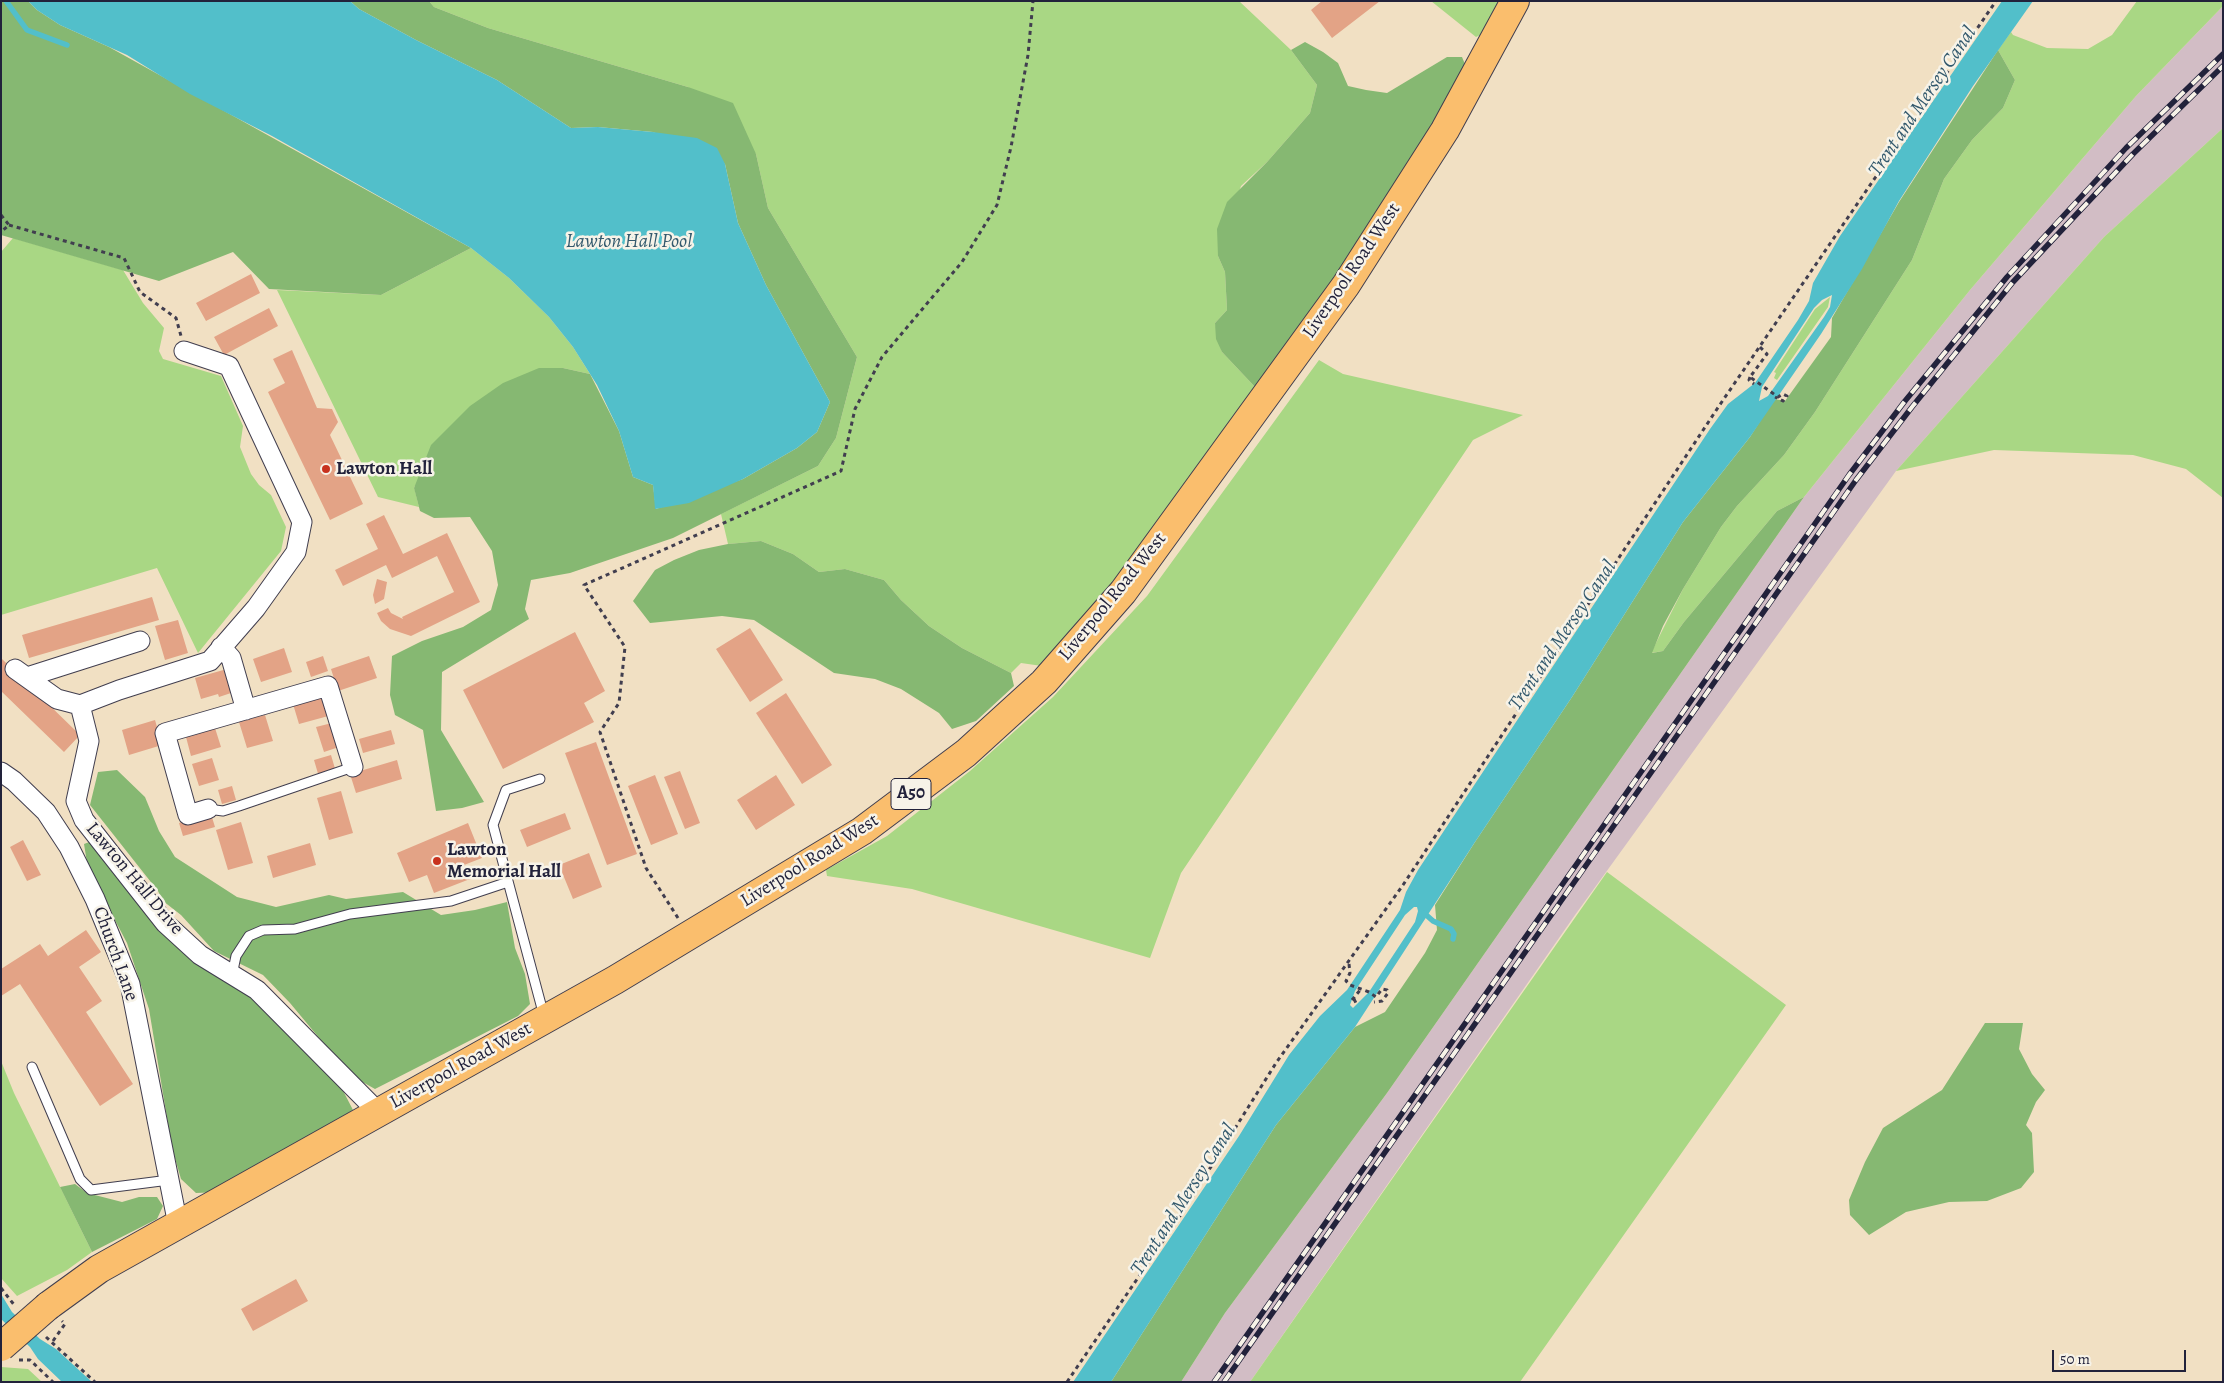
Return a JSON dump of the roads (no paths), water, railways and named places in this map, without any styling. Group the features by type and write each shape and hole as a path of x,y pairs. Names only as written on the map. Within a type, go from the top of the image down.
{"main road":[{"name":"Liverpool Road West","path":"8,1354 48,1306 99,1269 615,980 862,831 966,753 1044,682 1123,592 1346,285 1445,130 1515,1"}],"street":[{"path":"140,641 21,673 57,699 80,705 118,690 210,661 256,608 296,552 302,522 229,366 184,351"},
{"path":"221,647 232,658 246,710"},
{"path":"208,809 188,815 165,733 328,686 353,767"},
{"name":"Lawton Hall Drive","path":"80,705 89,741 76,801 84,820 165,923 200,954 257,990 378,1112"},
{"name":"Church Lane","path":"1,772 14,781 46,812 69,847 95,899 130,984 178,1225"},
{"path":"69,847 84,820"}],"lane":[{"path":"208,809 224,811 353,767"},
{"path":"540,780 506,790 493,825 545,1018"},
{"path":"232,975 236,956 249,936 263,930 296,929 350,914 443,903 508,882"},
{"path":"32,1067 80,1179 92,1190 169,1180"}],"water":[{"name":"Lawton Hall Pool","path":"28,1 350,1 359,9 416,40 497,80 571,128 598,127 697,138 717,148 725,164 738,223 766,285 830,402 817,432 797,448 743,479 689,503 655,509 653,485 633,477 619,431 597,385 573,347 549,317 509,278 471,248 272,136 190,94 127,55 60,25 37,10"},
{"path":"2002,1 2033,1 1973,86 1899,201 1862,269 1821,334 1750,437 1683,522 1572,697 1355,1027 1276,1125 1111,1382 1073,1382 1239,1136 1289,1055 1320,1016 1347,990 1400,910 1406,892 1418,870 1710,429 1728,404 1755,383 1798,320 1809,301 1813,283 1840,236","holes":["1832,295 1830,307 1824,317 1768,396 1759,401 1762,387 1814,308 1822,300","1414,907 1417,907 1418,911 1415,922 1369,992 1353,1008 1350,1005 1355,991 1405,915"]},
{"path":"1,1294 12,1312 40,1339 56,1349 92,1382 62,1382 38,1359 30,1347 1,1319"}],"waterway":[{"path":"6,1 27,30 67,45"},
{"path":"1424,913 1433,921 1451,929 1454,934 1453,939"}],"railway":[{"path":"1214,1382 1849,475 1905,401 2007,277 2126,148 2223,54"},
{"path":"1224,1382 1856,480 2013,282 2133,154 2223,66"}],"place":[{"name":"Lawton Hall","path":"326,469"},
{"name":"Lawton Memorial Hall","path":"437,861"}],"water label":[{"name":"Trent and Mersey Canal","path":"1923,102"},
{"name":"Trent and Mersey Canal","path":"1563,636"},
{"name":"Trent and Mersey Canal","path":"1184,1200"}]}
